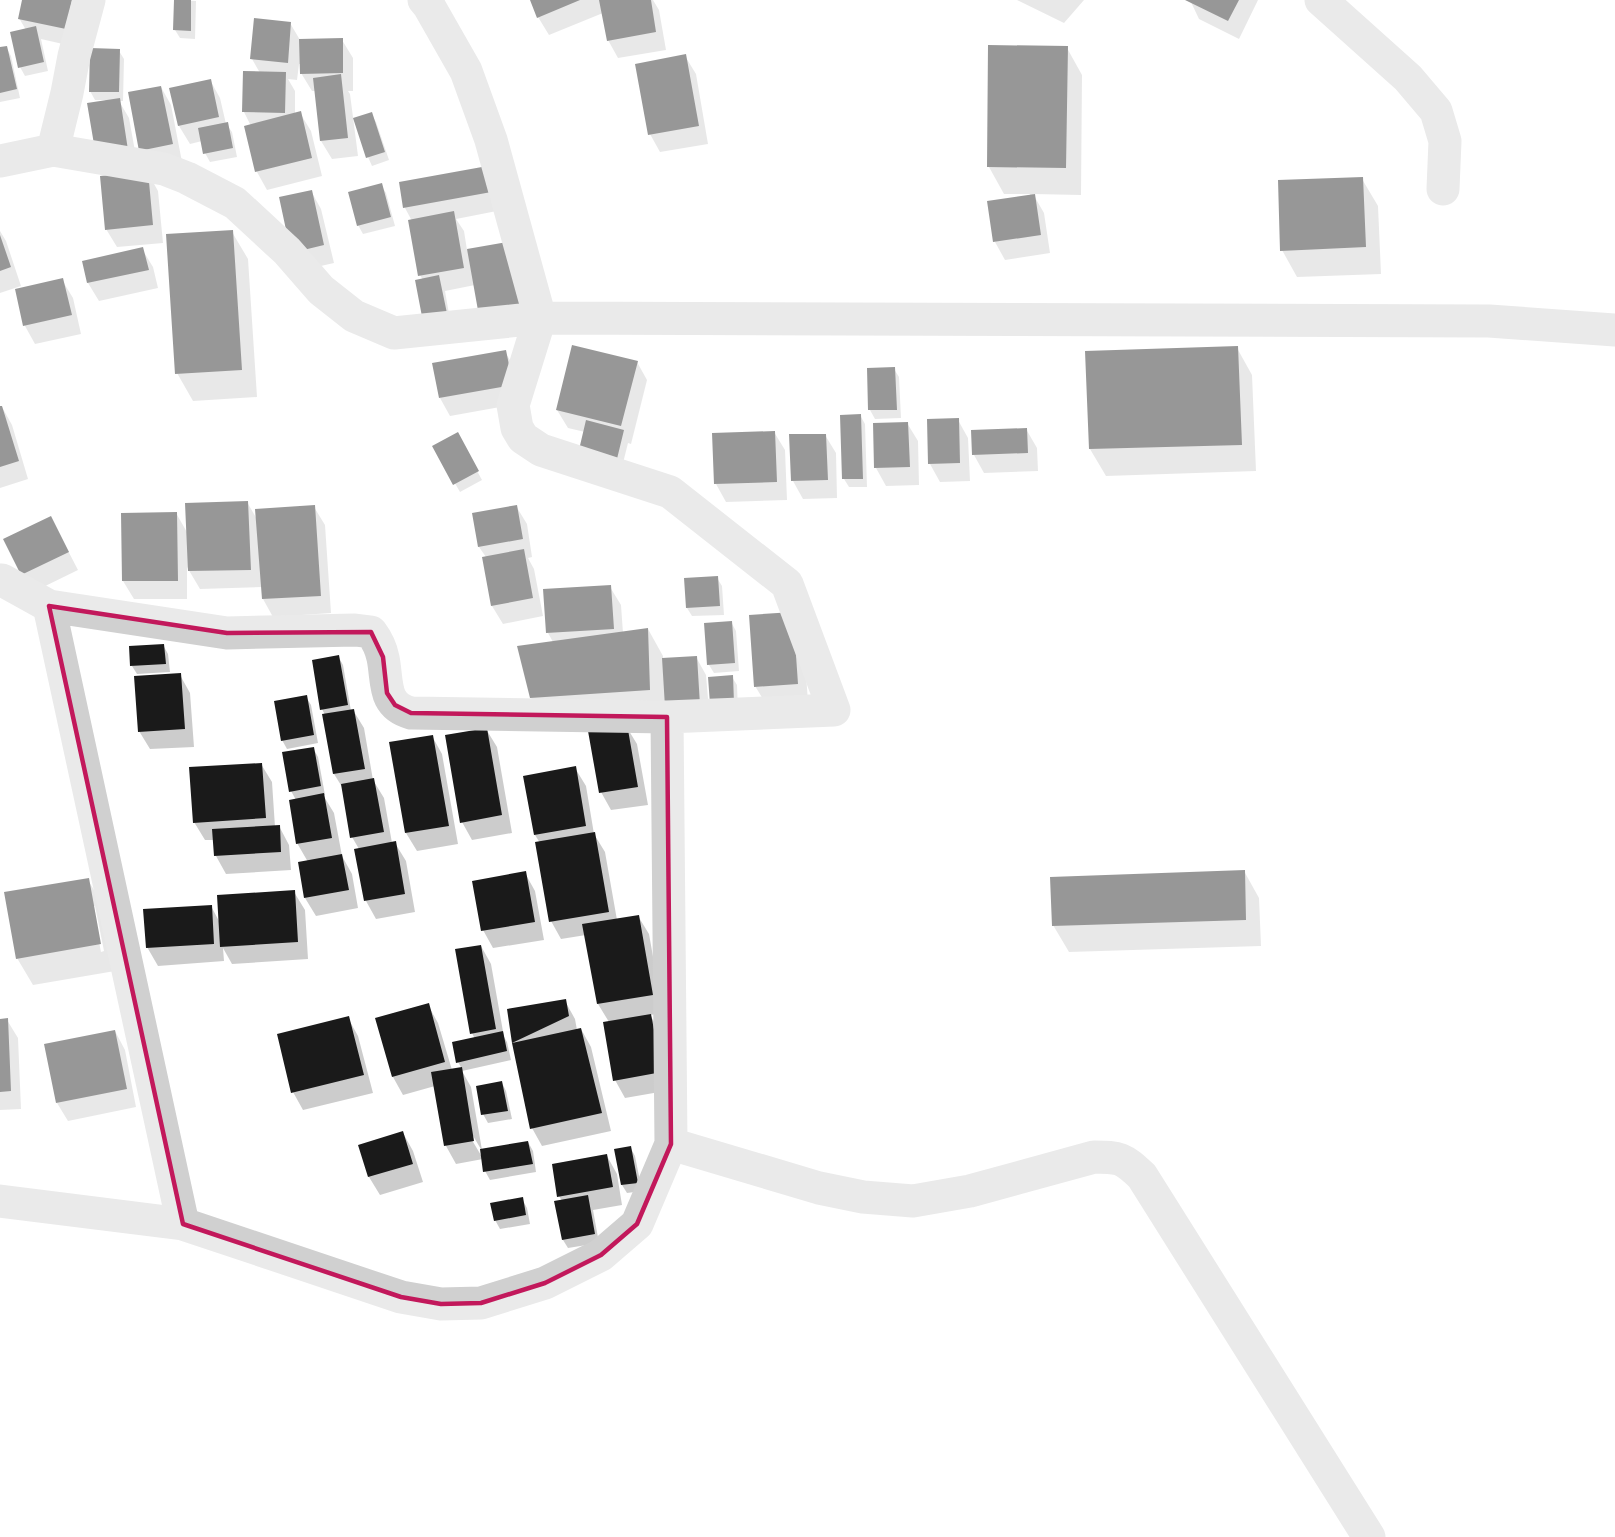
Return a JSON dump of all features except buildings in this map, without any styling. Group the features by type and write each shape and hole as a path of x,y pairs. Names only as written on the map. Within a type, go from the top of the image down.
{"street":[{"path":"53,150 89,0"},
{"path":"1,580 49,606 227,633 355,630 371,632 383,657 387,693 395,705 411,713 667,717 834,710 787,584 670,492 541,450 523,438 517,428 513,405 540,318 491,140 466,71 424,0"},
{"path":"1321,0 1408,78 1436,111 1445,141 1443,189"},
{"path":"0,160 53,150 164,169 187,178 235,203 287,251 321,290 354,316 394,333 540,318 1489,321 1615,330"},
{"path":"49,606 183,1224"},
{"path":"0,1201 183,1224 401,1297 441,1304 481,1303 545,1283 601,1255 637,1224 671,1144 667,717"},
{"path":"671,1144 819,1188 863,1197 913,1201 970,1191 1094,1156 1126,1161 1142,1176 1369,1537"}],"highlighted area":[{"path":"49,606 227,633 371,632 383,657 387,693 395,705 411,713 667,717 671,1144 637,1224 601,1255 545,1283 481,1303 441,1304 401,1297 183,1224"}]}
